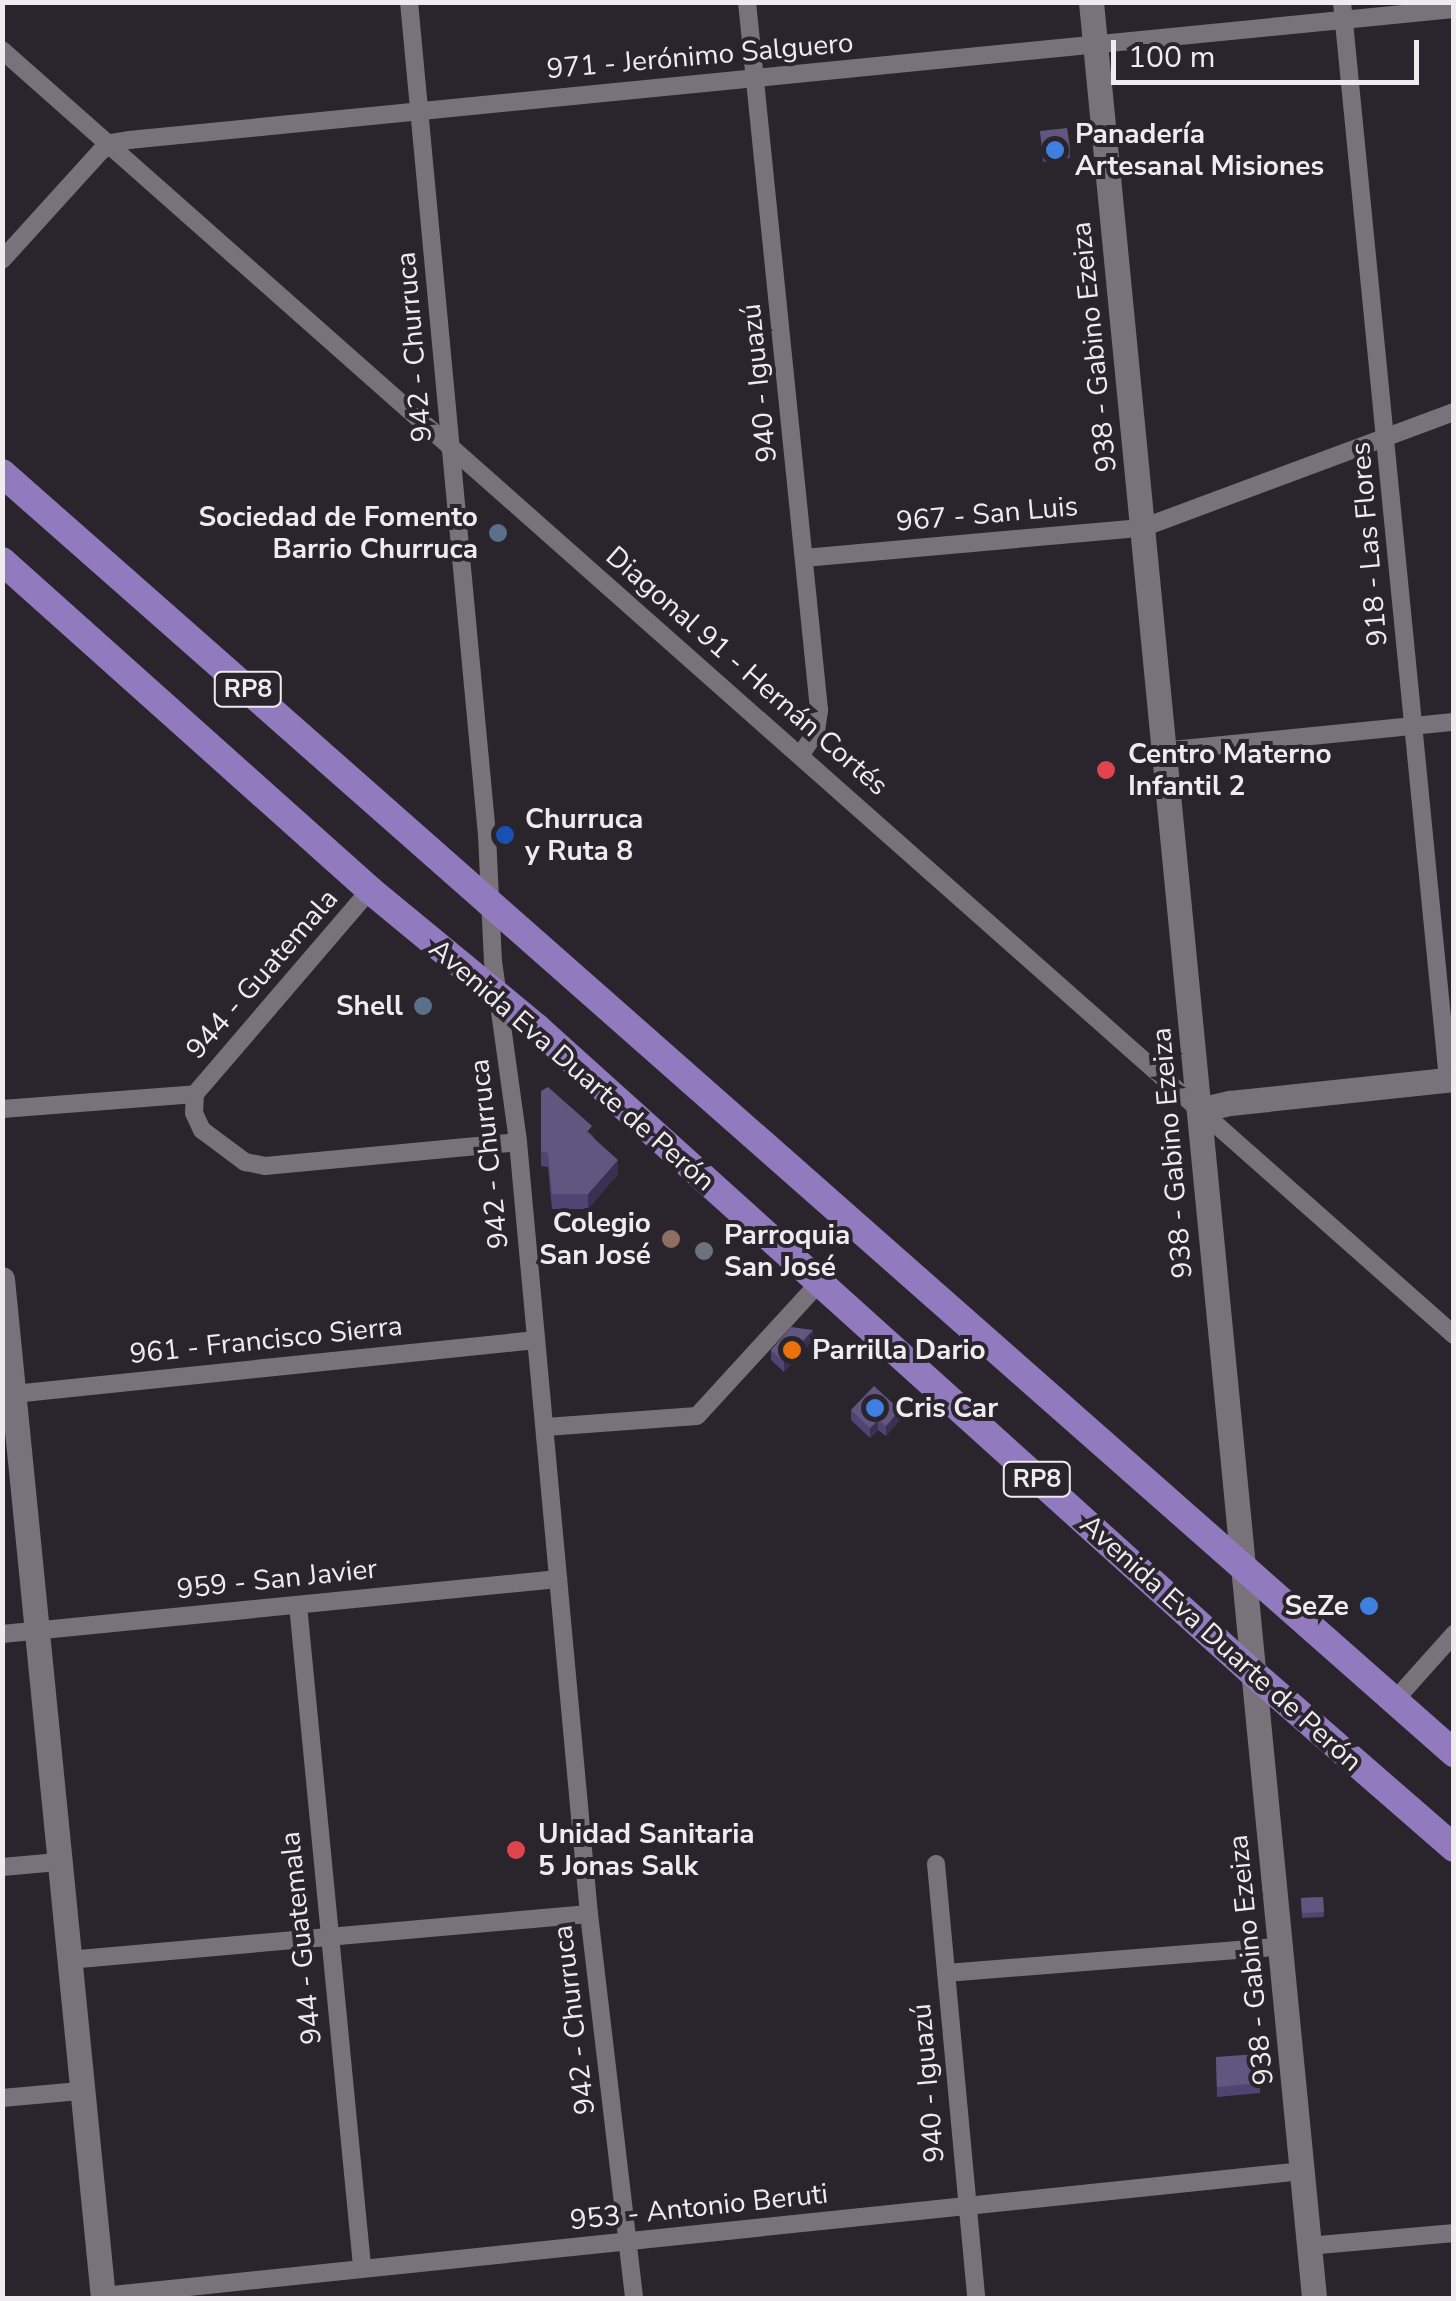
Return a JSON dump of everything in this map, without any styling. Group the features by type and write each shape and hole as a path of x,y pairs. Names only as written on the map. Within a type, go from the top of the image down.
{"main road":[{"name":"RP8","path":"2,473 1454,1753"},
{"name":"Avenida Eva Duarte de Perón","path":"2,561 370,890 536,1027 1254,1674 1454,1848"}],"street":[{"name":"942 - Churruca","path":"408,2 493,904 490,935 518,1142 590,1914 634,2298"},
{"name":"940 - Iguazú","path":"747,2 819,722 801,754"},
{"name":"938 - Gabino Ezeiza","path":"1090,2 1314,2298"},
{"name":"971 - Jerónimo Salguero","path":"110,144 419,110 1095,46 1343,11 1454,10"},
{"name":"918 - Las Flores","path":"1343,11 1450,1080"},
{"name":"Diagonal 91 - Hernán Cortés","path":"2,50 1454,1335"},
{"path":"2,260 110,144"},
{"name":"967 - San Luis","path":"804,558 1142,528 1454,412"},
{"path":"1162,751 1454,722"},
{"name":"944 - Guatemala","path":"195,1094 370,890"},
{"path":"1200,1110 1230,1103 1450,1080"},
{"path":"2,1109 195,1094 194,1113 202,1130 221,1148 245,1162 265,1166 518,1142"},
{"path":"2,1279 9,1395 103,2298"},
{"path":"546,1427 697,1416 820,1284"},
{"name":"961 - Francisco Sierra","path":"9,1395 536,1340"},
{"name":"959 - San Javier","path":"2,1634 558,1579"},
{"name":"944 - Guatemala","path":"298,1605 327,1939 362,2266"},
{"path":"1395,1700 1454,1634"},
{"path":"2,1868 58,1862"},
{"name":"940 - Iguazú","path":"936,1864 976,2298"},
{"path":"68,1960 590,1914"},
{"path":"946,1974 1278,1947"},
{"path":"2,2098 80,2091"},
{"name":"953 - Antonio Beruti","path":"103,2298 362,2266 628,2243 1302,2171"},
{"path":"1308,2246 1454,2233"}],"building":[{"path":"1067,128 1070,148 1043,152 1040,131"},
{"path":"548,1087 592,1126 587,1132 618,1160 588,1194 552,1194 548,1153 541,1151 541,1091"},
{"path":"791,1327 813,1330 784,1362 771,1350"},
{"path":"874,1386 900,1410 886,1426 878,1420 870,1428 851,1410"},
{"path":"1323,1897 1324,1912 1302,1913 1301,1898"},
{"path":"1258,2054 1260,2083 1217,2087 1216,2057"}],"place":[{"name":"Panadería Artesanal Misiones","path":"1055,150"},
{"name":"Sociedad de Fomento Barrio Churruca","path":"498,533"},
{"name":"Centro Materno Infantil 2","path":"1106,770"},
{"name":"Churruca y Ruta 8","path":"505,835"},
{"name":"Shell","path":"423,1006"},
{"name":"Colegio San José","path":"671,1239"},
{"name":"Parroquia San José","path":"704,1251"},
{"name":"Parrilla Dario","path":"792,1350"},
{"name":"Cris Car","path":"875,1408"},
{"name":"SeZe","path":"1369,1606"},
{"name":"Unidad Sanitaria 5 Jonas Salk","path":"516,1850"}]}
